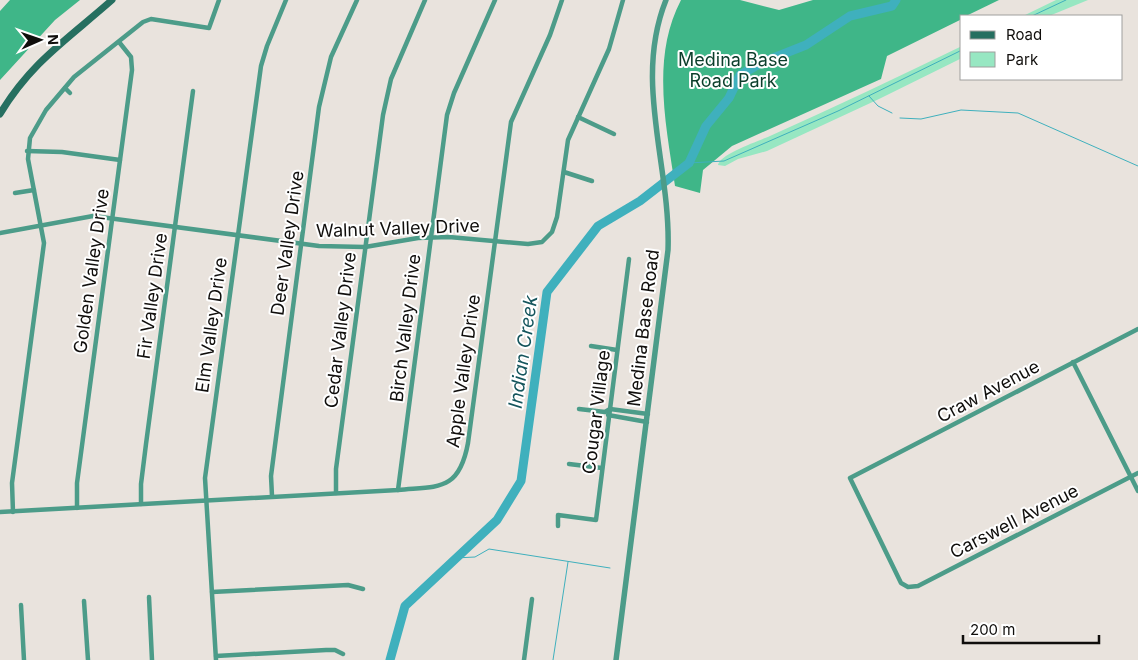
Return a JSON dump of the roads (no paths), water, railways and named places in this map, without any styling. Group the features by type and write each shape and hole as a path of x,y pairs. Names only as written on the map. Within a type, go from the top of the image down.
{"main road":[{"path":"0,114 16,88 37,64 112,0"}],"street":[{"path":"13,512 12,483 44,243 27,150 36,125 65,88 143,22 151,20 209,28 219,0"},
{"name":"Elm Valley Drive","path":"216,658 206,500 206,469 262,66 267,46 286,0"},
{"name":"Deer Valley Drive","path":"272,496 271,476 323,85 331,57 356,0"},
{"name":"Cedar Valley Drive","path":"336,493 336,469 388,90 425,0"},
{"name":"Birch Valley Drive","path":"398,490 450,104 495,0"},
{"name":"Apple Valley Drive","path":"0,512 398,490 446,485 452,480 466,454 511,122 550,35 562,0"},
{"name":"Walnut Valley Drive","path":"0,233 86,216 333,247 365,247 431,237 468,237 536,244 548,237 555,226 568,140 609,49 623,0"},
{"name":"Medina Base Road","path":"616,660 668,250 666,190 655,120 652,74 655,39 666,0"},
{"name":"Golden Valley Drive","path":"77,508 77,482 132,63 127,51 118,42"},
{"path":"65,88 70,94"},
{"name":"Fir Valley Drive","path":"141,504 144,460 193,91"},
{"path":"578,116 614,134"},
{"path":"27,150 62,152 120,160"},
{"path":"564,172 592,181"},
{"path":"15,193 34,190"},
{"name":"Cougar Village","path":"558,526 558,515 596,520 608,412 629,259"},
{"name":"Craw Avenue","path":"902,583 850,478 1138,329"},
{"path":"590,346 618,350"},
{"path":"1073,362 1138,491"},
{"path":"579,409 648,414"},
{"path":"608,412 647,422"},
{"path":"569,464 602,468"},
{"name":"Carswell Avenue","path":"902,583 908,587 918,586 1138,473"},
{"path":"212,592 348,585 362,589"},
{"path":"149,597 152,660"},
{"path":"524,660 532,599"},
{"path":"84,601 88,660"},
{"path":"21,605 24,660"},
{"path":"216,658 326,650 335,650 343,654"}],"waterway":[{"name":"Indian Creek","path":"390,660 405,606 497,520 521,481 547,292 598,226 640,201 689,163 706,126 729,98 740,75 763,62 806,45 850,16 892,6 896,0"},
{"path":"1034,15 1066,0"},
{"path":"689,163 724,161 838,111 960,51"},
{"path":"869,96 878,106 892,113"},
{"path":"900,118 921,119 961,110 1018,113 1138,166"},
{"path":"455,558 475,557 489,549 610,568"},
{"path":"553,660 568,562"}],"park label":[{"name":"Medina Base Road Park","path":"733,69"}]}
